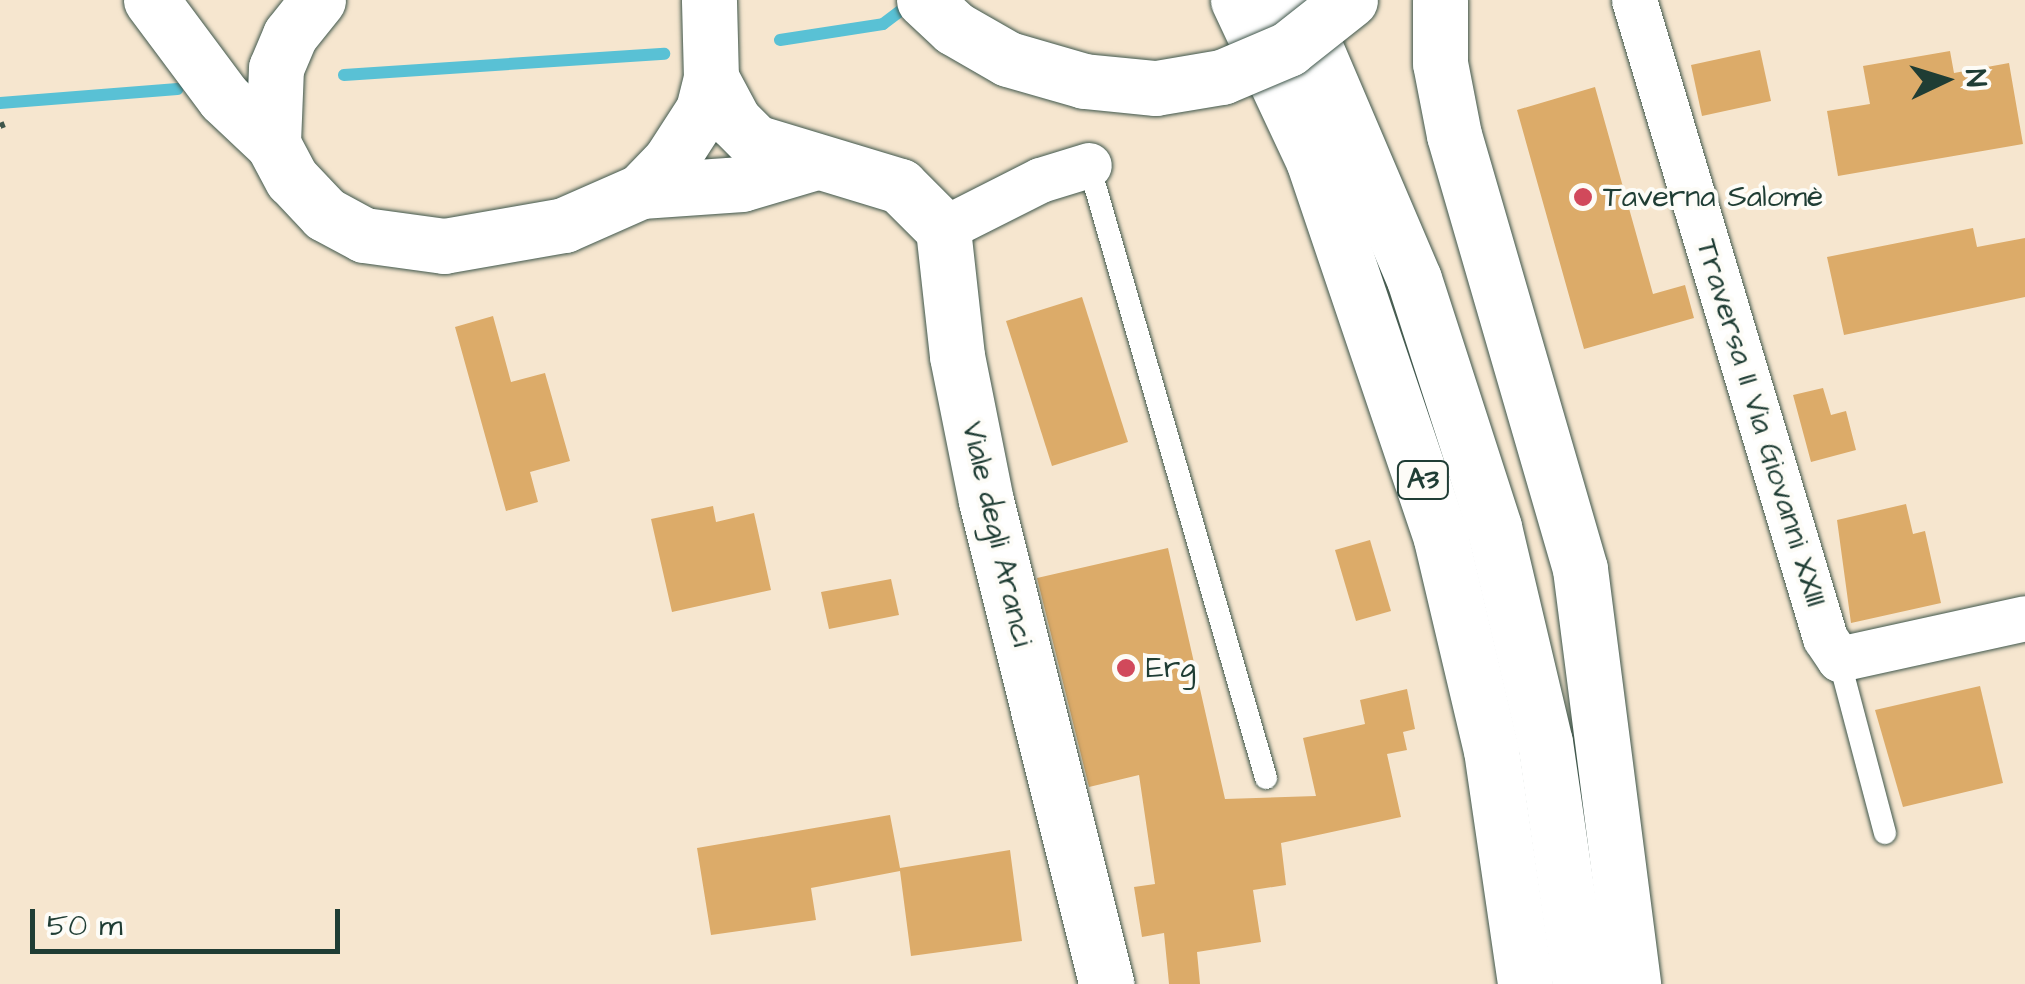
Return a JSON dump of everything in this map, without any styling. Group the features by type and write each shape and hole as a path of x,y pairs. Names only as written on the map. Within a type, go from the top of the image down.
{"main road":[{"path":"150,0 224,98 272,144 292,180 325,214 364,235 403,244 444,246 564,225 641,191 742,184 813,164"},
{"path":"272,144 276,68 290,35 318,0"},
{"path":"641,191 685,139 711,78 710,0"},
{"path":"924,0 954,28 1008,58 1084,81 1156,88 1222,77 1288,49 1350,0"},
{"name":"A3","path":"1238,0 1313,160 1431,505 1491,750 1525,984"},
{"name":"A3","path":"1295,0 1414,279 1494,527 1544,742 1580,984"},
{"path":"1440,0 1440,63 1454,135 1580,569 1633,984"},
{"path":"711,78 734,121 755,142 813,164 873,174 900,186 942,229"},
{"name":"Viale degli Aranci","path":"942,229 957,356 986,501 1106,984"}],"street":[{"name":"Traversa II Via Giovanni XXIII","path":"1634,0 1825,638 1839,659"},
{"path":"942,229 1040,180 1089,164"},
{"path":"1839,659 2025,618"}],"lane":[{"path":"1089,164 1266,778"},
{"path":"1839,659 1885,833"}],"building":[{"path":"1760,50 1771,101 1702,116 1691,65"},
{"path":"1950,51 1954,73 2009,63 2023,144 1838,176 1827,111 1870,104 1863,66"},
{"name":"Taverna Salomè","path":"1595,87 1653,294 1685,285 1694,318 1584,349 1517,110"},
{"path":"1973,228 1977,247 2025,238 2025,297 1844,335 1827,257"},
{"path":"1082,297 1128,442 1052,466 1006,321"},
{"path":"493,316 511,382 545,373 570,461 530,472 538,502 506,511 455,327"},
{"path":"1823,388 1831,415 1846,411 1856,450 1811,462 1793,395"},
{"path":"1906,504 1913,534 1925,531 1941,603 1851,623 1837,520"},
{"path":"713,506 716,522 754,513 771,590 672,612 651,519"},
{"path":"1370,540 1391,611 1356,621 1335,550"},
{"path":"1168,548 1225,799 1316,796 1303,738 1365,724 1360,700 1407,689 1415,729 1403,732 1407,750 1387,754 1401,817 1281,843 1286,885 1253,890 1261,942 1197,952 1200,984 1169,984 1164,933 1142,937 1134,887 1155,884 1139,775 1089,787 1037,578"},
{"path":"891,579 899,615 829,629 821,592"},
{"path":"1980,686 2003,783 1903,807 1875,710"},
{"path":"890,815 900,868 1010,850 1022,941 911,956 900,871 811,888 816,920 711,935 697,848"}],"waterway":[{"path":"780,40 883,24 910,4"},
{"path":"344,75 664,54"},
{"path":"0,103 177,89"}],"place":[{"name":"Taverna Salomè","path":"1583,197"},
{"name":"Erg","path":"1126,668"}]}
